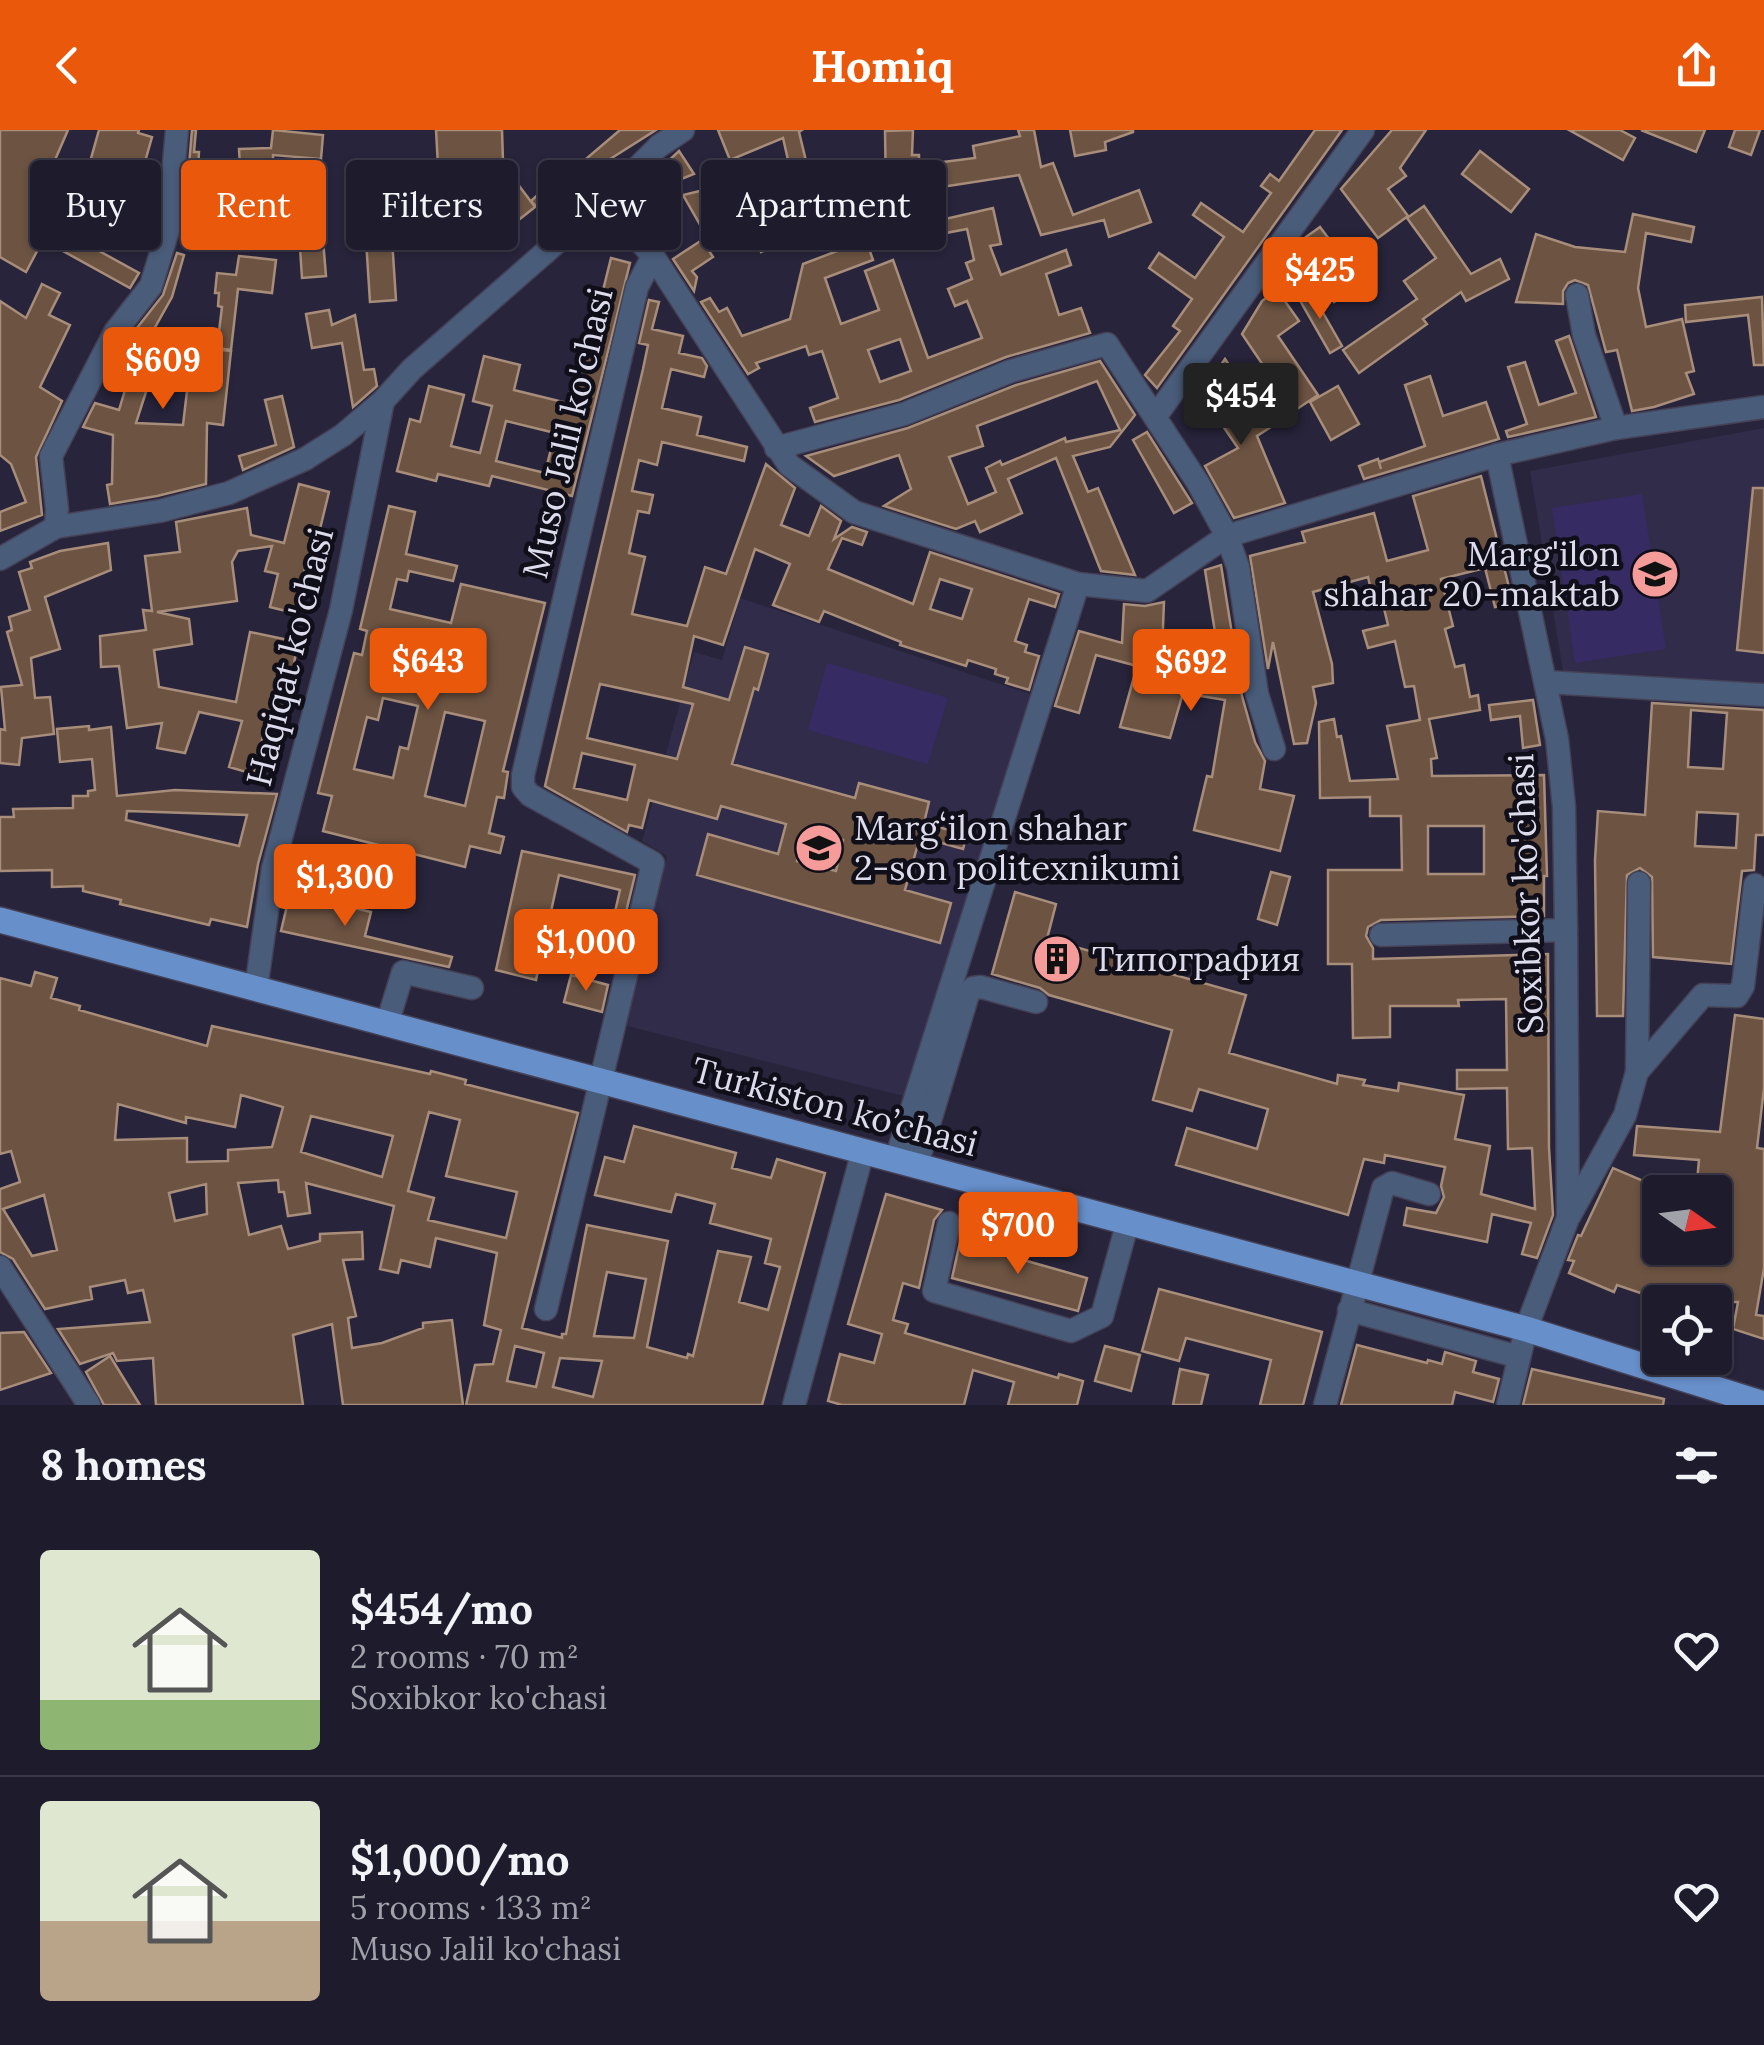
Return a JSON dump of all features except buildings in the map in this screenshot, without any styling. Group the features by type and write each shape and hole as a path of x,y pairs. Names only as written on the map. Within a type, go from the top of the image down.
{"main road":[{"name":"Turkiston ko’chasi","path":"0,920 1526,1329 1764,1404"}],"street":[{"path":"56,527 51,456 115,332 151,286 168,230 177,130"},
{"path":"645,160 684,130"},
{"path":"1154,416 1363,130"},
{"path":"0,559 56,527 160,511 229,493 305,459 383,401 412,368 548,250"},
{"path":"648,250 789,465 854,512 1078,584 1147,591 1227,536 1497,455 1616,428 1764,407"},
{"name":"Muso Jalil ko'chasi","path":"601,1082 653,862 530,795 523,787 523,776 636,287 653,256"},
{"path":"1577,295 1584,335 1616,428"},
{"path":"776,448 904,414 1010,371 1107,344 1198,483 1227,536 1238,567 1257,694 1274,749"},
{"name":"Haqiqat ko'chasi","path":"256,989 273,868 340,610 383,401"},
{"name":"Soxibkor ko'chasi","path":"1497,455 1557,739 1564,806 1566,930 1568,1218 1526,1329 1508,1405"},
{"path":"907,1161 1078,584"},
{"path":"1546,682 1764,695"},
{"path":"1568,1218 1625,1115 1637,1072 1639,883"},
{"path":"1637,1072 1703,995 1737,996 1743,986 1755,886"},
{"path":"1381,935 1566,930"},
{"path":"387,1024 403,972 472,988"},
{"path":"907,1161 968,994 981,987 1036,1002"},
{"path":"546,1310 601,1082"},
{"path":"794,1405 863,1151"},
{"path":"1325,1405 1383,1188 1392,1183 1429,1194"},
{"path":"949,1223 934,1291 1071,1331 1102,1316 1128,1221"},
{"path":"0,1267 88,1405"},
{"path":"1349,1310 1518,1358"}],"shaded area":[{"name":"Marg'ilon shahar 20-maktab","path":"1764,428 1764,689 1564,677 1530,471"},
{"path":"1642,494 1666,649 1575,663 1552,508"},
{"name":"Margʻilon shahar 2-son politexnikumi","path":"740,598 1030,694 907,1097 623,1025 667,856 642,841 694,652 722,660"},
{"path":"827,663 948,698 928,764 808,730"}],"place":[{"name":"Marg'ilon shahar 20-maktab","path":"1655,574"},
{"name":"Margʻilon shahar 2-son politexnikumi","path":"819,848"},
{"name":"Типография","path":"1057,959"}]}
